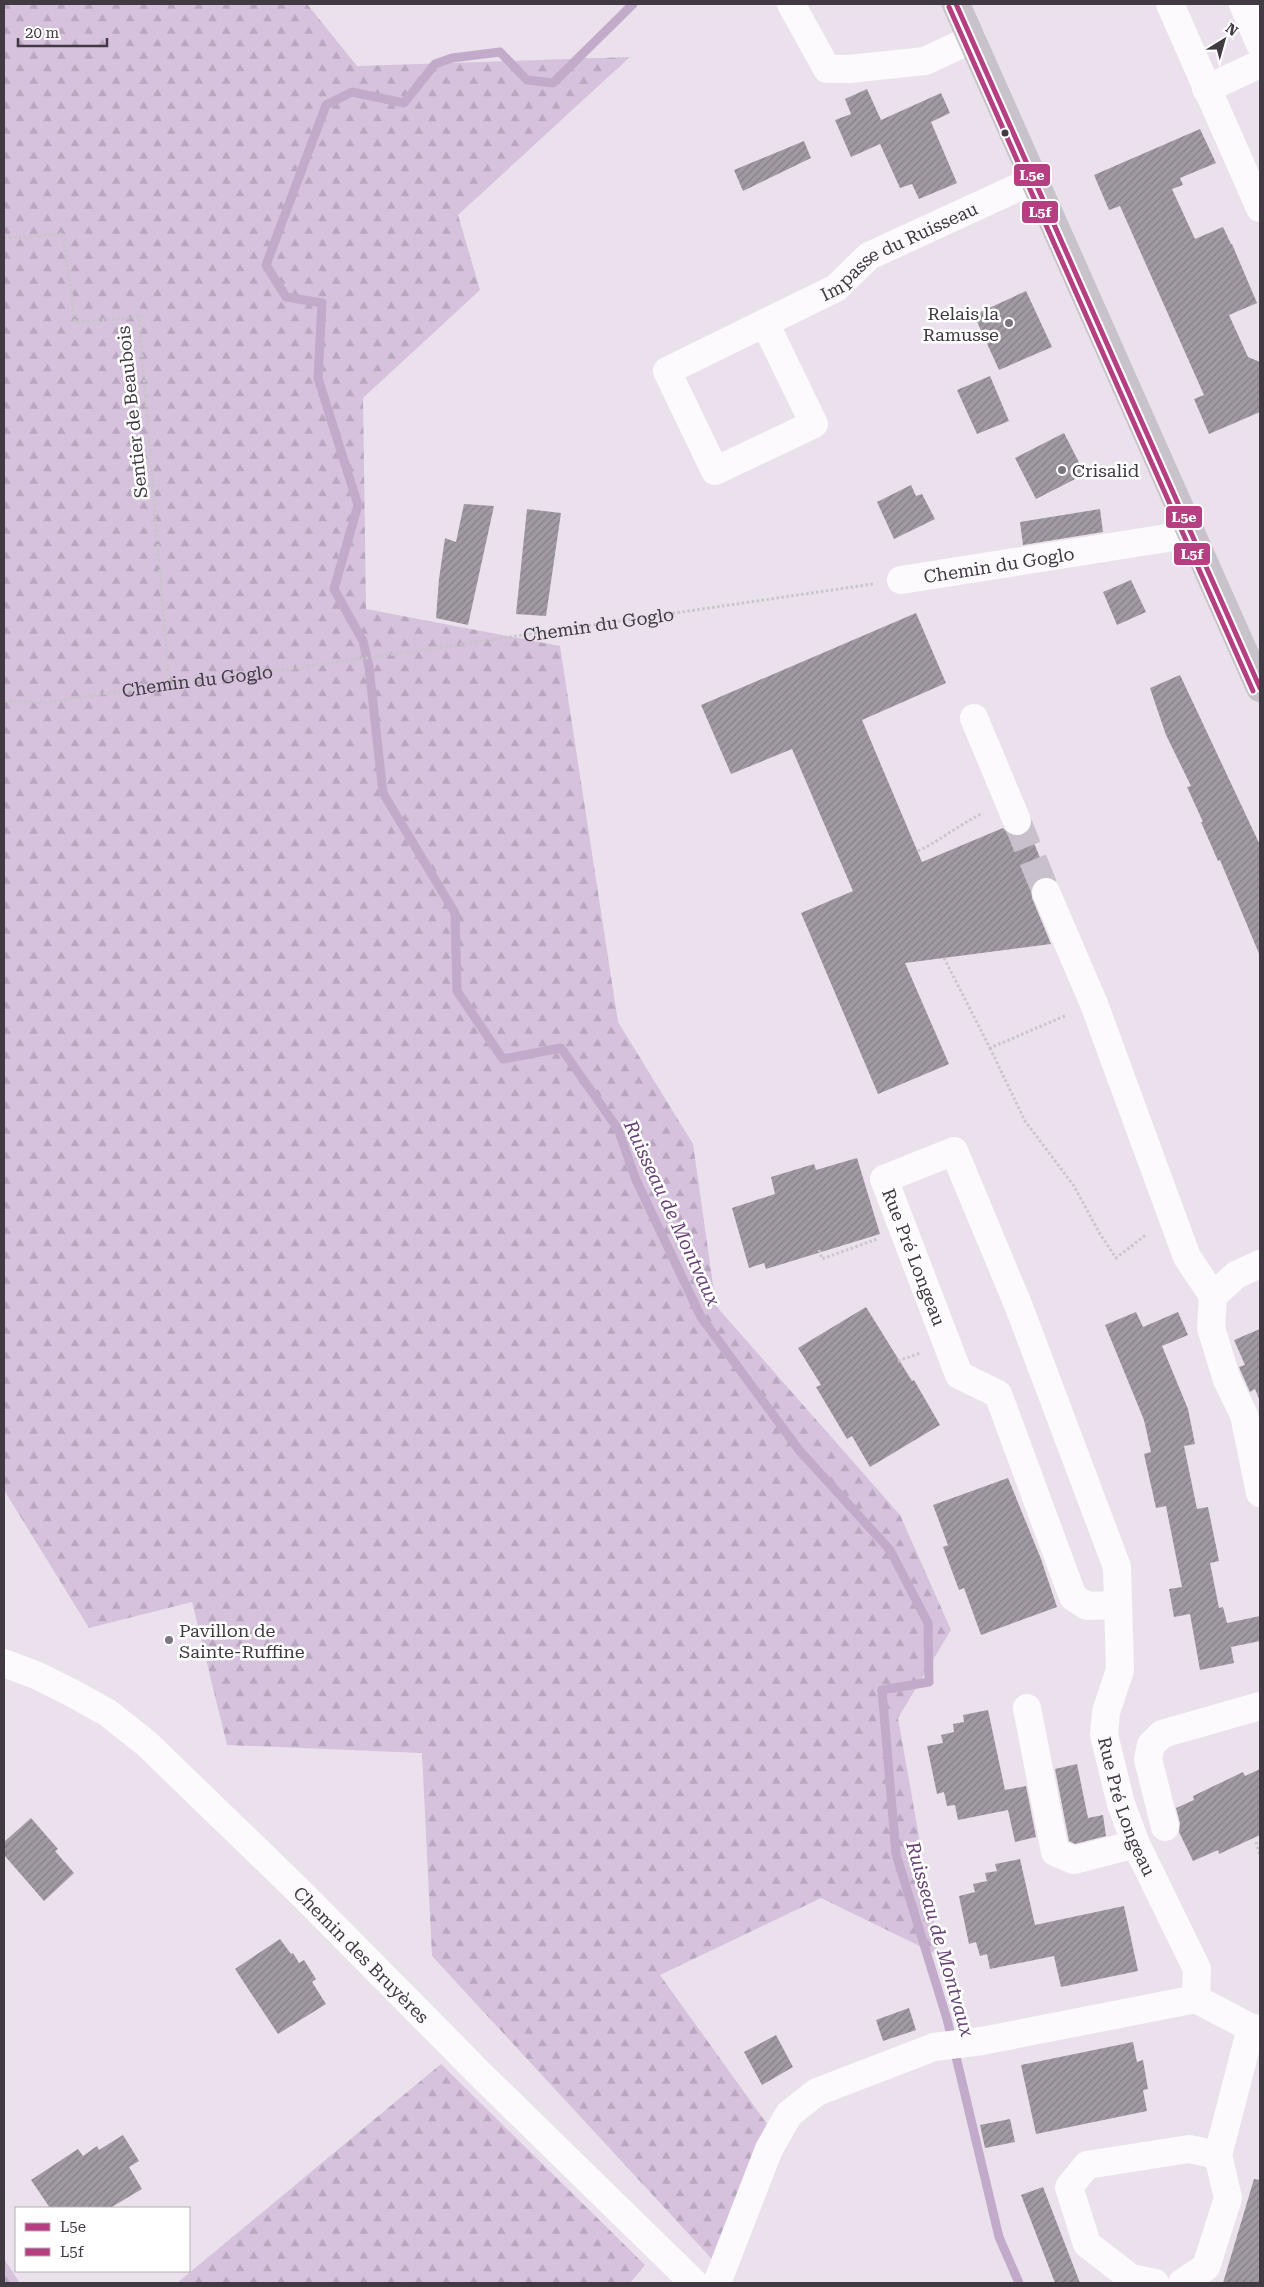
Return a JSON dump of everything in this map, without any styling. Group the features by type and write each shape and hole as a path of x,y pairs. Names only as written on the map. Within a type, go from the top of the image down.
{"main road":[{"path":"956,4 1260,688"}],"street":[{"path":"791,4 828,69 849,69 925,61 972,39"},
{"path":"1172,4 1206,89 1260,208"},
{"path":"1243,4 1260,44"},
{"path":"1206,89 1260,64"},
{"name":"Impasse du Ruisseau","path":"765,323 814,424 715,471 667,371 836,288 869,256 1034,180"},
{"name":"Chemin du Goglo","path":"901,580 1168,538 1189,528"},
{"path":"974,718 1013,812"},
{"path":"1046,892 1094,1004 1187,1258 1214,1296"},
{"name":"Rue Pré Longeau","path":"1118,1605 1087,1606 1073,1597 998,1394 959,1376 884,1179 954,1151 1020,1307 1117,1566 1120,1670 1106,1712 1104,1735 1121,1804 1136,1844 1197,1969 1196,1999"},
{"path":"1260,1264 1236,1274 1214,1296 1211,1328 1227,1380 1244,1416 1260,1493"},
{"name":"Chemin des Bruyères","path":"4,1663 72,1692 108,1713 147,1744 304,1896 482,2075 694,2283"},
{"path":"1165,1827 1148,1759 1151,1745 1162,1734 1260,1706"},
{"path":"1027,1708 1055,1852 1074,1860 1136,1844"},
{"path":"717,2283 769,2149 789,2114 817,2092 934,2047 982,2041 1196,1999 1256,2029 1218,2155 1228,2198 1206,2267 1182,2283"},
{"path":"1155,2283 1131,2278 1087,2244 1069,2187 1087,2164 1189,2149 1218,2155"}],"path":[{"name":"Sentier de Beaubois","path":"4,238 63,234 75,322 140,317 169,682"},
{"name":"Chemin du Goglo","path":"4,701 44,703 169,682 305,667 901,580"},
{"path":"918,851 941,840 961,824 1013,812"},
{"path":"944,958 1025,1121 1074,1186 1100,1234 1116,1258 1147,1234 1176,1224"},
{"path":"990,1048 1094,1004"},
{"path":"819,1250 822,1259 904,1229"},
{"path":"1256,1842 1260,1855"}],"green space":[{"path":"4,4 307,4 357,66 630,57 458,215 480,290 363,398 366,609 560,646 618,1022 693,1144 716,1306 900,1515 951,1630 898,1718 940,1956 821,1898 660,1975 775,2135 722,2270 432,1956 422,1753 227,1745 192,1602 89,1628 4,1490"},
{"path":"441,2064 645,2265 630,2283 177,2283"},
{"path":"4,2259 20,2283 4,2283"}],"building":[{"path":"867,89 881,120 941,93 950,113 931,122 957,183 919,199 912,184 900,188 880,144 851,157 835,120 851,114 845,99"},
{"path":"1200,129 1216,163 1180,178 1183,185 1172,189 1195,239 1223,227 1232,244 1257,303 1229,315 1248,357 1260,362 1260,412 1209,434 1194,399 1204,395 1120,206 1109,210 1094,175"},
{"path":"804,141 811,158 743,191 734,170"},
{"name":"Relais la Ramusse","path":"1026,291 1052,347 999,370 974,315"},
{"path":"990,376 1009,421 977,434 957,390"},
{"path":"1064,433 1085,474 1036,499 1015,458"},
{"path":"911,485 916,496 922,494 935,519 894,539 877,502"},
{"path":"464,504 494,506 468,625 436,618 445,538 456,542"},
{"path":"527,509 561,513 546,616 516,614"},
{"path":"1100,509 1103,532 1023,545 1020,522"},
{"path":"1131,580 1146,612 1117,625 1103,592"},
{"path":"916,613 946,683 862,720 922,862 1003,828 1007,833 1015,836 1023,836 1029,831 1048,877 1040,878 1034,882 1031,890 1032,898 1051,944 905,963 949,1064 878,1094 801,913 853,891 792,749 731,774 701,705"},
{"path":"1180,675 1260,845 1260,956 1220,860 1218,861 1201,822 1203,822 1187,787 1191,786 1166,735 1150,688"},
{"path":"857,1158 880,1234 766,1269 764,1263 749,1268 732,1208 775,1194 771,1177 814,1164 816,1170"},
{"path":"866,1307 912,1381 914,1380 940,1425 870,1467 852,1436 847,1439 816,1387 821,1385 798,1348"},
{"path":"1136,1312 1143,1327 1178,1312 1188,1335 1162,1346 1188,1409 1195,1444 1184,1446 1197,1509 1208,1507 1219,1561 1210,1563 1219,1608 1223,1607 1227,1623 1260,1616 1260,1641 1231,1647 1234,1663 1200,1670 1190,1614 1174,1617 1169,1589 1182,1587 1166,1506 1156,1508 1144,1454 1151,1452 1144,1420 1105,1325"},
{"path":"1260,1329 1260,1401 1255,1389 1250,1392 1239,1367 1245,1365 1234,1340"},
{"path":"1008,1478 1041,1559 1057,1607 981,1635 964,1588 959,1590 943,1547 948,1545 933,1505"},
{"path":"988,1710 1005,1790 1026,1786 1036,1837 1015,1842 1008,1810 958,1820 955,1805 947,1806 944,1792 937,1794 927,1746 943,1743 941,1735 954,1732 953,1724 964,1722 963,1715"},
{"path":"1077,1764 1088,1818 1103,1815 1106,1836 1075,1844 1069,1841 1055,1769"},
{"path":"1260,1769 1260,1835 1219,1854 1218,1850 1193,1861 1179,1832 1180,1823 1176,1808 1194,1800 1193,1796 1243,1772 1245,1776"},
{"path":"31,1818 58,1849 55,1851 74,1873 44,1901 4,1855 4,1842"},
{"path":"1020,1859 1035,1925 1124,1906 1138,1971 1061,1987 1054,1956 990,1969 987,1954 980,1956 976,1942 969,1944 959,1896 975,1892 973,1884 987,1881 985,1873 997,1871 995,1864"},
{"path":"280,1939 291,1954 293,1953 299,1963 304,1960 316,1979 312,1982 326,2004 278,2034 235,1969"},
{"path":"909,2008 916,2030 883,2041 876,2020"},
{"path":"776,2035 793,2067 762,2085 744,2052"},
{"path":"1133,2042 1137,2062 1143,2060 1148,2089 1143,2090 1147,2111 1036,2134 1021,2065"},
{"path":"1010,2119 1015,2142 985,2148 980,2125"},
{"path":"123,2135 139,2161 129,2167 142,2189 112,2207 49,2207 31,2180 78,2149 83,2156 97,2146 99,2150"},
{"path":"1254,2179 1260,2180 1260,2283 1223,2283"},
{"path":"1043,2187 1080,2283 1055,2283 1021,2195"}],"waterway":[{"name":"Ruisseau de Montvaux","path":"633,4 553,83 527,80 500,52 452,58 435,64 404,103 352,92 326,105 266,265 286,297 322,303 318,378 358,505 334,589 363,641 369,667 383,793 455,913 457,991 503,1059 561,1048 618,1129 636,1180 701,1317 799,1450 890,1550 928,1623 929,1682 882,1690 896,1854 947,2019 999,2237 1019,2283"}],"tunnel":[{"path":"1017,821 1046,892"}],"transit line":[{"name":"L5e","path":"956,4 1260,688"},
{"name":"L5f","path":"949,7 1253,691"}],"place":[{"name":"Relais la Ramusse","path":"1009,323"},
{"name":"Crisalid","path":"1062,470"},
{"name":"Pavillon de Sainte-Ruffine","path":"169,1640"}]}
